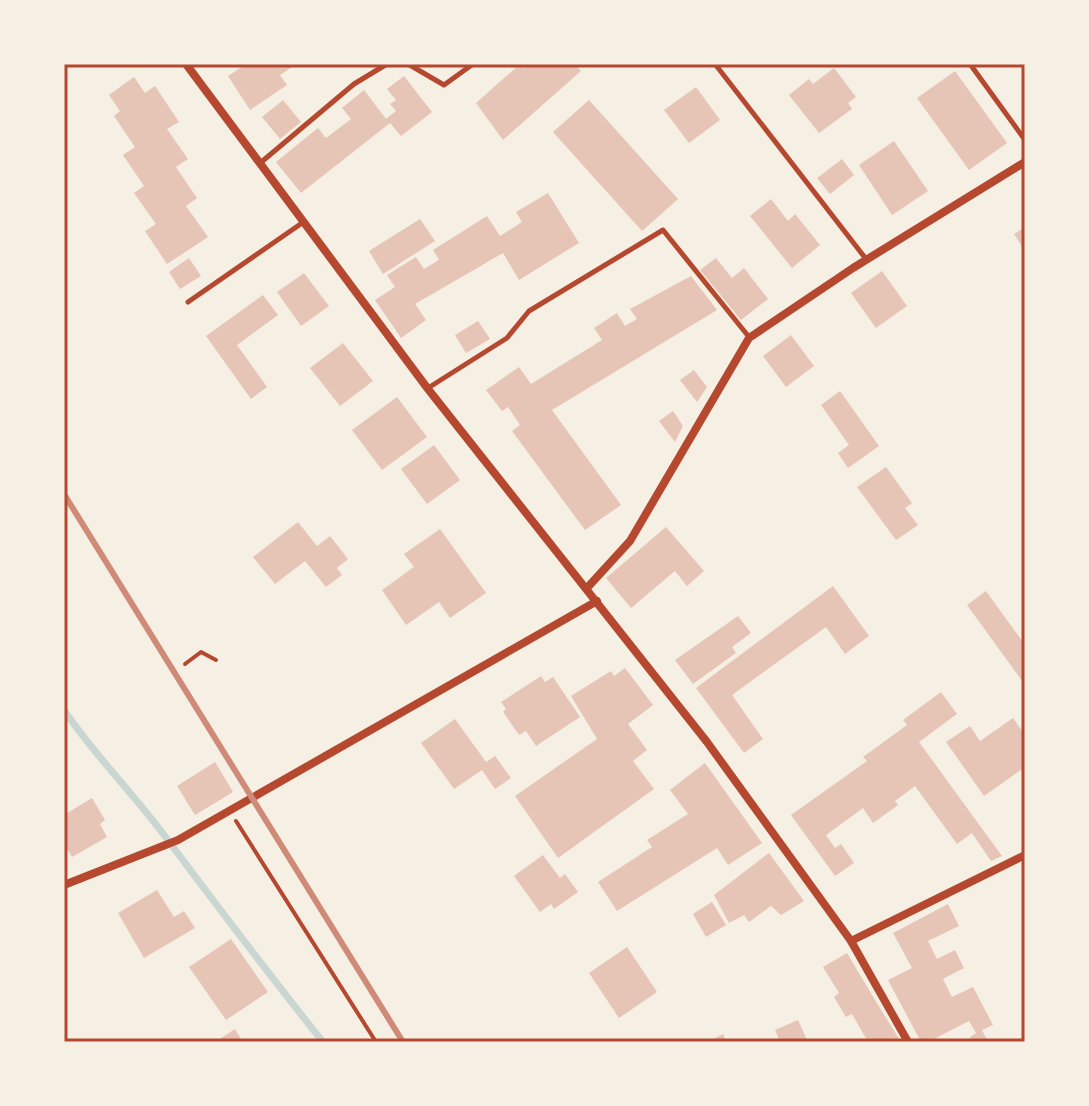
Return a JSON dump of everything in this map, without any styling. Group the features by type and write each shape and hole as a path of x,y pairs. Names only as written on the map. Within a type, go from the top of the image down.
{"street":[{"path":"186,64 258,165 428,389 716,754 851,941 908,1042"},
{"path":"587,588 630,541 749,338 1025,162"},
{"path":"64,885 178,840 597,601"},
{"path":"851,941 1025,855"}],"lane":[{"path":"258,165 354,84 387,64"},
{"path":"408,64 444,85 473,64"},
{"path":"715,64 867,260"},
{"path":"970,64 1025,140"},
{"path":"188,302 302,223"},
{"path":"428,389 507,338 529,311 663,230 749,338"}],"path":[{"path":"185,664 201,652 216,660"},
{"path":"229,811 376,1042"}],"building":[{"path":"246,64 297,64 280,75 287,85 250,110 228,76"},
{"path":"520,64 524,68 528,64 574,64 581,71 503,140 476,103"},
{"path":"834,68 856,97 848,103 852,109 819,133 789,95 809,79 813,84"},
{"path":"955,71 1007,143 969,170 917,98"},
{"path":"404,76 432,112 401,136 390,123 301,193 276,162 318,128 326,138 351,119 342,108 364,90 386,119 396,111 390,104 396,100 387,89"},
{"path":"134,77 145,93 155,86 179,122 167,129 188,159 176,167 197,198 186,206 208,237 167,264 145,231 156,224 134,193 144,186 123,155 135,147 114,116 120,111 109,95"},
{"path":"696,87 720,120 689,143 664,110"},
{"path":"283,100 301,122 280,139 262,117"},
{"path":"589,100 678,199 642,231 553,132"},
{"path":"894,141 928,191 892,215 859,165"},
{"path":"842,159 854,175 830,194 817,178"},
{"path":"548,193 579,243 519,280 503,253 415,304 426,320 401,338 375,300 395,287 387,275 416,257 424,269 439,260 433,250 487,216 500,236 522,222 516,212"},
{"path":"771,199 788,221 795,214 820,245 792,268 750,216"},
{"path":"420,219 435,241 383,274 369,251"},
{"path":"1025,227 1025,251 1014,234"},
{"path":"189,258 201,276 180,289 169,272"},
{"path":"716,258 732,278 744,268 768,299 741,320 700,270"},
{"path":"882,271 907,306 876,328 851,293"},
{"path":"304,273 329,306 301,326 277,292"},
{"path":"691,276 717,310 552,410 621,505 585,530 512,431 520,425 508,407 502,411 486,390 519,367 531,384 602,340 594,328 617,313 625,326 637,319 630,309"},
{"path":"263,295 278,315 237,345 267,387 251,399 206,336"},
{"path":"478,321 490,339 466,353 455,335"},
{"path":"791,335 814,366 786,387 763,356"},
{"path":"343,343 373,381 340,406 310,368"},
{"path":"694,370 707,387 697,402 680,380"},
{"path":"840,391 879,446 848,468 838,453 849,445 821,405"},
{"path":"397,397 427,437 382,470 352,430"},
{"path":"673,411 683,426 675,442 659,421"},
{"path":"434,445 460,480 427,504 401,469"},
{"path":"886,467 912,503 905,508 918,525 896,540 857,487"},
{"path":"298,522 317,546 330,536 348,559 337,568 342,575 326,587 305,561 275,584 253,557"},
{"path":"666,527 704,571 687,586 675,571 631,608 606,578"},
{"path":"440,529 486,593 450,618 439,602 406,625 382,590 414,567 404,554"},
{"path":"833,586 869,636 845,654 826,627 732,695 763,739 744,753 696,688"},
{"path":"986,591 1025,645 1025,685 967,605"},
{"path":"738,616 751,633 732,647 736,653 693,684 675,660"},
{"path":"625,668 653,705 628,724 647,750 633,761 654,789 558,858 515,796 597,739 571,696 611,671 614,676"},
{"path":"541,676 545,682 553,677 580,717 536,746 526,731 519,735 503,712 506,709 501,702"},
{"path":"941,692 957,714 919,742 1002,856 991,861 972,833 957,844 915,786 895,801 898,805 873,823 863,808 826,835 835,848 841,844 854,863 835,876 791,815 867,761 863,757 907,725 903,720"},
{"path":"1013,718 1025,735 1025,767 984,796 946,742 970,726 980,741"},
{"path":"455,719 486,762 495,756 511,778 495,789 482,770 454,789 421,743"},
{"path":"215,762 233,792 195,815 177,786"},
{"path":"705,763 762,843 728,865 717,848 617,911 598,882 652,847 647,840 688,814 670,790"},
{"path":"92,798 105,820 100,824 107,837 72,857 64,844 64,815"},
{"path":"769,853 804,901 781,915 771,906 749,922 744,915 729,923 714,895"},
{"path":"543,855 560,878 565,874 578,892 554,909 551,904 540,912 514,876"},
{"path":"157,890 174,917 184,911 195,928 144,958 118,913"},
{"path":"712,902 726,925 706,937 693,914"},
{"path":"948,904 959,926 928,941 937,959 955,950 964,968 943,979 952,997 973,987 993,1025 982,1030 988,1042 972,1042 970,1037 976,1033 969,1021 928,1042 921,1042 888,980 912,968 893,933"},
{"path":"231,939 268,992 226,1020 189,967"},
{"path":"627,947 657,992 619,1018 589,973"},
{"path":"847,953 901,1042 868,1042 852,1014 846,1017 834,997 839,993 823,967"},
{"path":"798,1020 808,1042 780,1042 775,1030"},
{"path":"235,1029 243,1042 215,1042"},
{"path":"723,1034 727,1042 708,1042"}],"waterway":[{"path":"64,710 323,1042"}],"railway":[{"path":"64,494 403,1042"}]}
